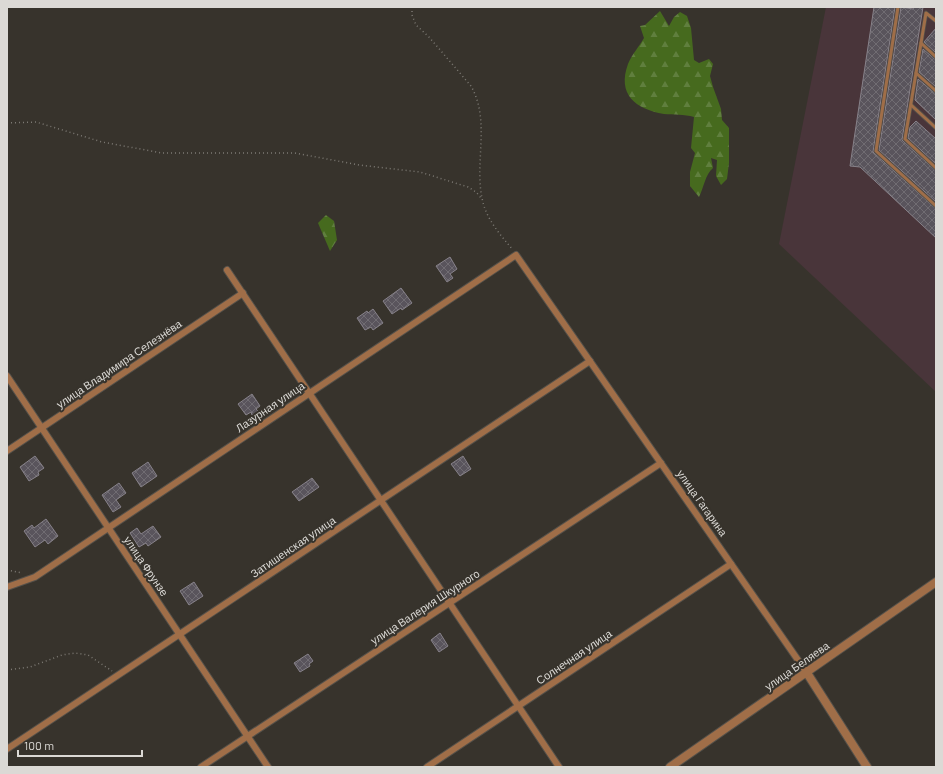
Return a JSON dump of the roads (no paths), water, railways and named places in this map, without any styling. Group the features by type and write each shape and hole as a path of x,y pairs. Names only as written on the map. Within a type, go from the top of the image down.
{"street":[{"name":"улица Гагарина","path":"516,255 807,673 867,767"},
{"name":"Лазурная улица","path":"7,587 35,577 516,255"},
{"path":"227,270 310,392 559,767"},
{"name":"улица Владимира Селезнёва","path":"7,451 243,293"},
{"name":"Затишенская улица","path":"7,749 590,361"},
{"name":"улица Фрунзе","path":"7,376 268,767"},
{"name":"улица Валерия Шкурного","path":"201,767 661,463"},
{"name":"Солнечная улица","path":"427,767 731,564"},
{"name":"улица Беляева","path":"670,767 936,582"}],"lane":[{"path":"898,7 876,151 936,206"},
{"path":"936,21 926,13 906,139 936,168"},
{"path":"921,43 936,57"},
{"path":"916,73 936,91"},
{"path":"911,105 936,128"}]}
